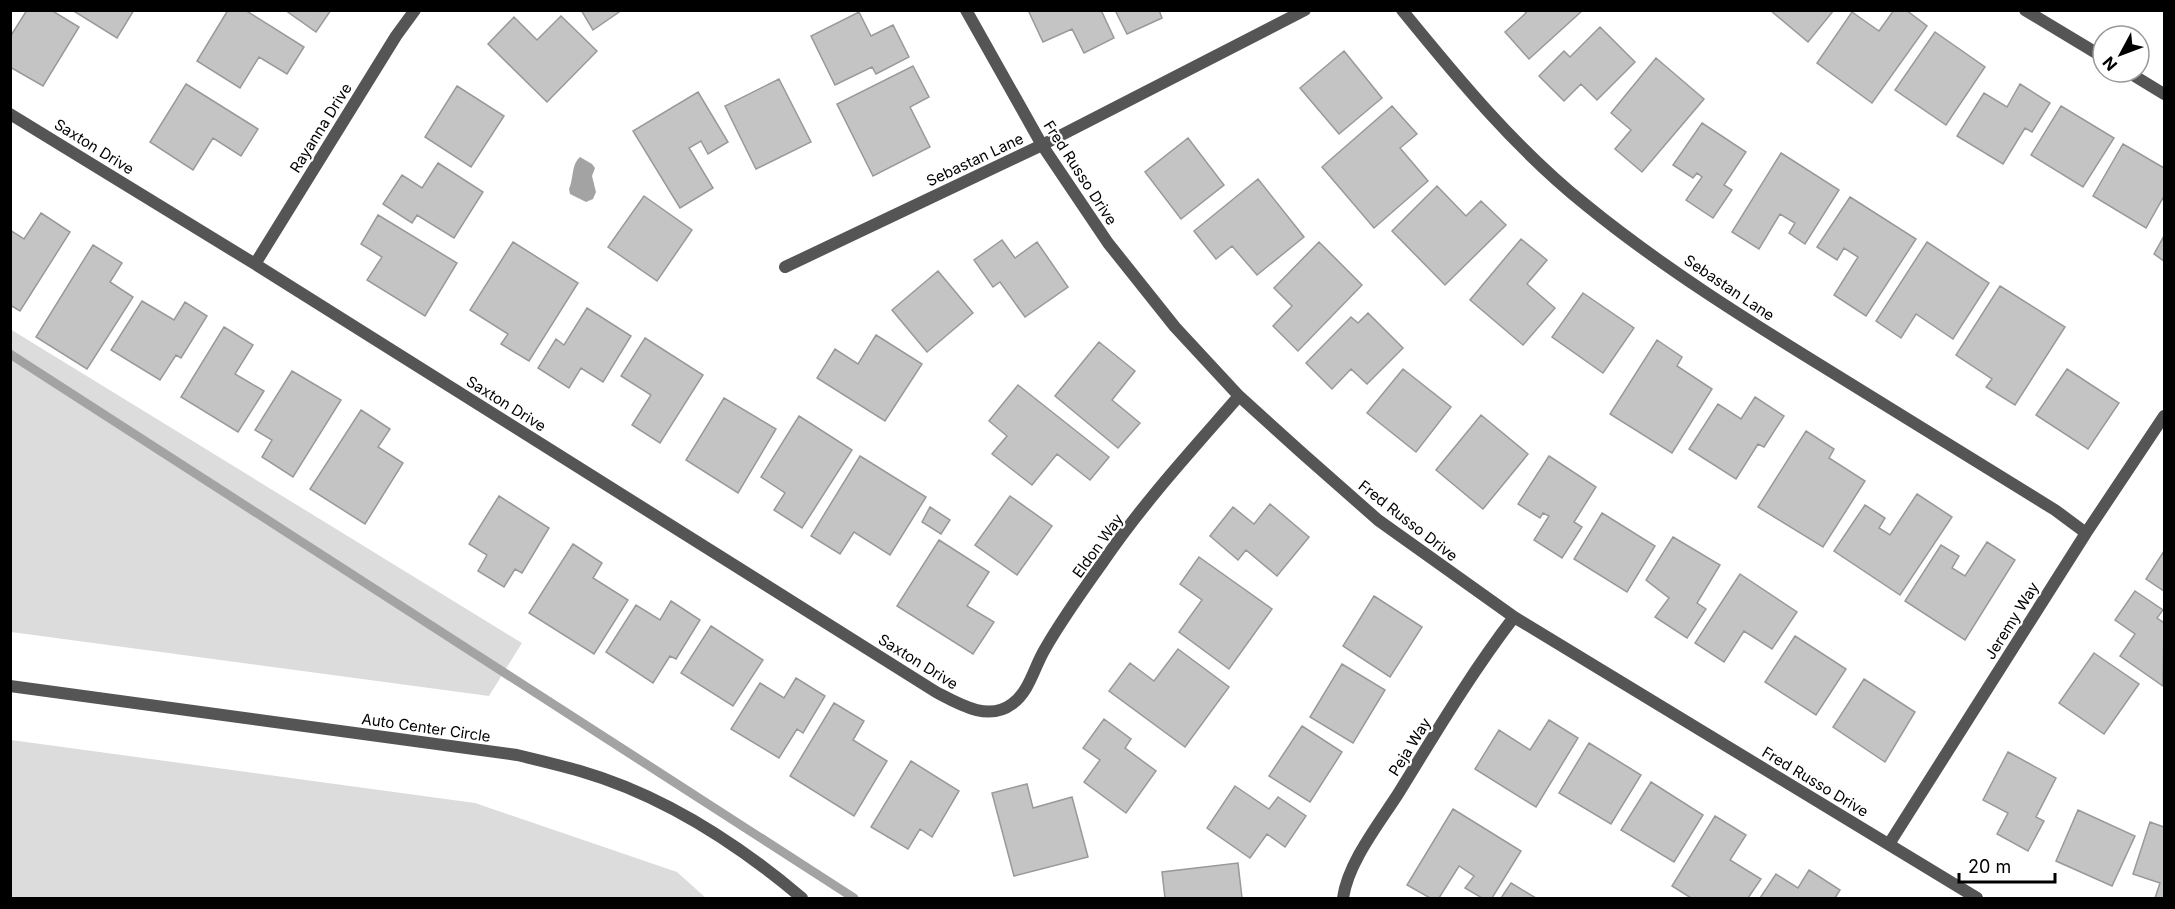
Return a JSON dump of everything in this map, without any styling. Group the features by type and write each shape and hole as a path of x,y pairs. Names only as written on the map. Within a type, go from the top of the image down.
{"street":[{"name":"Rayanna Drive","path":"255,264 396,36 415,10"},
{"name":"Fred Russo Drive","path":"966,10 1042,145 1108,243 1175,327 1239,396 1378,520 1514,617 1977,898"},
{"name":"Sebastan Lane","path":"785,267 1042,145 1305,10"},
{"name":"Sebastan Lane","path":"1402,10 1482,107 1546,170 1626,236 1739,315 2055,510 2086,533"},
{"path":"2025,10 2091,50"},
{"path":"2148,84 2164,94"},
{"name":"Saxton Drive","path":"10,114 255,264 936,692 964,707 989,713"},
{"name":"Eldon Way","path":"989,713 1012,704 1026,688 1044,650 1104,560 1172,473 1239,396"},
{"name":"Jeremy Way","path":"1889,844 2086,533 2164,416"},
{"name":"Peja Way","path":"1343,898 1346,881 1371,837 1485,656 1514,617"},
{"name":"Auto Center Circle","path":"10,686 517,755 581,771 647,796 709,829 764,866 802,898"}],"shaded area":[{"path":"580,157 595,168 592,176 596,192 593,199 586,202 570,194 569,189 575,164"},
{"path":"10,329 522,643 489,696 11,632"},
{"path":"11,740 475,803 677,872 706,898 11,898"}],"building":[{"path":"27,10 51,10 79,27 43,86 10,67 10,37"},
{"path":"72,10 134,10 117,38"},
{"path":"228,10 245,10 304,47 287,74 259,57 240,88 197,61"},
{"path":"285,10 331,10 316,32"},
{"path":"581,10 622,10 593,30"},
{"path":"1028,10 1101,10 1114,38 1084,53 1072,29 1043,42"},
{"path":"1115,10 1159,10 1162,18 1127,34"},
{"path":"1524,10 1583,10 1529,59 1505,32 1526,13"},
{"path":"1770,10 1834,10 1808,42"},
{"path":"1894,10 1906,10 1927,26 1872,103 1817,63 1852,12 1879,31"},
{"path":"859,12 871,36 893,25 909,57 876,74 872,67 835,85 811,36"},
{"path":"561,16 597,51 547,102 488,44 514,17 537,40"},
{"path":"1600,27 1635,62 1597,100 1581,84 1564,101 1539,76 1564,51 1570,57"},
{"path":"1935,32 1985,67 1946,125 1895,90"},
{"path":"1344,51 1382,98 1339,134 1300,88"},
{"path":"1656,58 1704,99 1642,172 1615,149 1631,130 1611,113"},
{"path":"913,66 929,97 910,107 930,147 873,176 837,104"},
{"path":"779,79 811,142 756,169 725,106"},
{"path":"186,84 258,129 241,156 213,138 193,170 150,142"},
{"path":"2020,84 2050,103 2032,132 2025,128 2003,164 1957,136 1984,93 2007,107"},
{"path":"457,86 504,116 471,167 425,137"},
{"path":"698,92 728,142 708,154 701,141 689,148 713,188 680,208 633,131"},
{"path":"1392,106 1417,134 1400,148 1428,181 1374,228 1322,167"},
{"path":"2061,106 2114,138 2083,187 2031,155"},
{"path":"1702,123 1746,152 1724,185 1732,190 1713,218 1686,200 1702,177 1697,173 1693,178 1673,165"},
{"path":"1188,138 1224,185 1181,219 1145,172"},
{"path":"2123,144 2164,168 2164,196 2146,228 2093,196"},
{"path":"1781,153 1839,190 1805,244 1789,233 1795,223 1780,214 1759,249 1732,232"},
{"path":"438,163 483,192 454,238 417,215 412,223 383,204 402,175 422,188"},
{"path":"1258,179 1304,237 1257,275 1232,246 1216,259 1194,231"},
{"path":"1437,186 1466,216 1481,201 1506,225 1445,285 1392,231"},
{"path":"644,196 692,230 657,281 608,247"},
{"path":"1850,197 1916,239 1866,316 1834,295 1858,257 1844,248 1837,260 1817,247"},
{"path":"41,213 70,232 20,311 10,305 10,230 24,239"},
{"path":"378,215 457,263 425,316 367,280 382,257 361,244"},
{"path":"2164,236 2164,261 2154,254"},
{"path":"1521,239 1547,260 1527,284 1555,308 1523,345 1470,300"},
{"path":"1002,240 1015,258 1037,242 1068,287 1025,317 1000,282 993,287 974,260"},
{"path":"513,242 578,283 529,361 501,344 508,334 470,310"},
{"path":"1319,242 1362,285 1298,351 1273,326 1292,306 1274,288"},
{"path":"1927,242 1989,283 1953,339 1916,314 1901,338 1876,321"},
{"path":"93,245 122,263 110,282 133,297 87,369 36,337"},
{"path":"938,271 973,313 927,352 892,310"},
{"path":"2000,286 2065,327 2015,405 1986,387 1992,379 1956,355"},
{"path":"1583,293 1634,328 1603,373 1552,337"},
{"path":"142,301 174,320 185,302 207,316 181,358 176,355 160,380 111,350"},
{"path":"587,308 631,336 603,382 581,368 569,388 538,368 556,339 564,345"},
{"path":"1368,313 1403,348 1367,384 1351,369 1332,389 1306,363 1351,317 1358,323"},
{"path":"224,327 253,345 235,374 264,391 238,432 181,397"},
{"path":"876,335 922,364 885,421 817,378 835,349 858,364"},
{"path":"645,338 703,375 660,443 632,425 651,395 621,376"},
{"path":"1657,340 1682,357 1677,366 1712,389 1672,453 1610,414"},
{"path":"1099,342 1135,371 1112,400 1140,423 1118,448 1055,396"},
{"path":"1403,369 1451,407 1416,452 1367,413"},
{"path":"2067,369 2119,403 2088,449 2036,415"},
{"path":"292,371 341,400 293,477 262,457 272,440 255,430"},
{"path":"1018,385 1109,457 1090,480 1057,454 1032,485 992,454 1007,436 989,421"},
{"path":"1755,397 1784,416 1764,447 1758,444 1736,479 1689,449 1718,404 1741,419"},
{"path":"724,398 776,429 738,493 686,460"},
{"path":"361,410 390,429 378,447 403,463 365,524 310,489"},
{"path":"1481,415 1528,454 1483,509 1436,470"},
{"path":"799,416 852,450 802,528 774,510 785,493 761,477"},
{"path":"1806,431 1834,449 1829,458 1865,481 1823,547 1758,507"},
{"path":"860,456 926,497 890,555 854,532 840,554 811,536"},
{"path":"1549,456 1596,487 1574,522 1582,527 1562,558 1534,540 1549,516 1543,513 1540,518 1518,504"},
{"path":"1917,494 1952,517 1900,595 1834,551 1865,505 1885,518 1879,528 1890,535"},
{"path":"499,496 549,528 522,573 515,569 504,587 478,571 487,555 469,544"},
{"path":"1010,496 1052,526 1017,575 975,545"},
{"path":"1270,504 1309,537 1277,576 1246,550 1238,560 1210,536 1233,507 1254,524"},
{"path":"930,507 950,520 941,534 922,522"},
{"path":"1602,513 1655,546 1627,592 1574,559"},
{"path":"1673,537 1720,565 1697,603 1706,609 1687,638 1655,617 1669,598 1646,580"},
{"path":"939,540 989,572 967,606 994,622 973,654 897,606"},
{"path":"1987,542 2015,560 1965,640 1905,601 1941,545 1959,556 1952,568 1965,576"},
{"path":"573,544 602,563 593,578 628,600 594,654 529,613"},
{"path":"2164,551 2164,591 2146,579"},
{"path":"1199,557 1272,609 1229,669 1179,632 1202,600 1180,584"},
{"path":"1740,574 1797,612 1772,649 1744,631 1724,662 1695,643"},
{"path":"2135,591 2163,610 2157,618 2164,623 2163,686 2120,656 2135,634 2115,620"},
{"path":"1374,596 1422,627 1390,677 1343,646"},
{"path":"671,601 700,620 676,659 670,656 653,683 606,652 636,605 660,620"},
{"path":"711,626 763,660 733,706 681,673"},
{"path":"1795,636 1846,669 1816,715 1765,682"},
{"path":"1178,649 1229,687 1185,747 1109,691 1130,663 1154,681"},
{"path":"2094,653 2139,684 2104,734 2059,703"},
{"path":"1342,664 1385,690 1353,743 1310,717"},
{"path":"796,678 825,696 803,733 797,729 779,758 731,729 760,683 784,698"},
{"path":"1864,679 1915,712 1885,762 1833,727"},
{"path":"834,703 864,721 853,740 887,761 854,816 790,776"},
{"path":"1104,719 1131,739 1125,748 1156,771 1126,813 1084,782 1100,760 1083,748"},
{"path":"1549,720 1578,738 1536,807 1475,769 1499,730 1530,750"},
{"path":"1302,726 1342,752 1310,802 1269,776"},
{"path":"1589,743 1641,775 1611,824 1559,793"},
{"path":"2008,752 2056,778 2036,817 2044,821 2028,851 1997,834 2008,813 1983,800"},
{"path":"911,761 959,791 932,837 920,829 908,849 871,827"},
{"path":"1651,782 1703,815 1674,862 1621,830"},
{"path":"1027,784 1033,808 1072,797 1088,857 1014,876 992,793"},
{"path":"1235,786 1269,809 1278,797 1306,816 1285,847 1267,834 1250,858 1207,828"},
{"path":"1453,809 1521,851 1492,898 1482,898 1465,888 1474,876 1459,866 1439,898 1430,898 1407,885"},
{"path":"2078,810 2135,836 2112,886 2056,861"},
{"path":"1715,816 1746,835 1730,860 1761,879 1748,898 1691,898 1672,886"},
{"path":"2150,822 2164,827 2164,898 2155,898 2160,883 2133,874"},
{"path":"1238,863 1242,898 1165,898 1162,872"},
{"path":"1809,870 1840,890 1835,898 1760,898 1776,874 1798,888"},
{"path":"1511,883 1536,898 1501,898"}],"waterway":[{"path":"10,354 854,898"}]}
